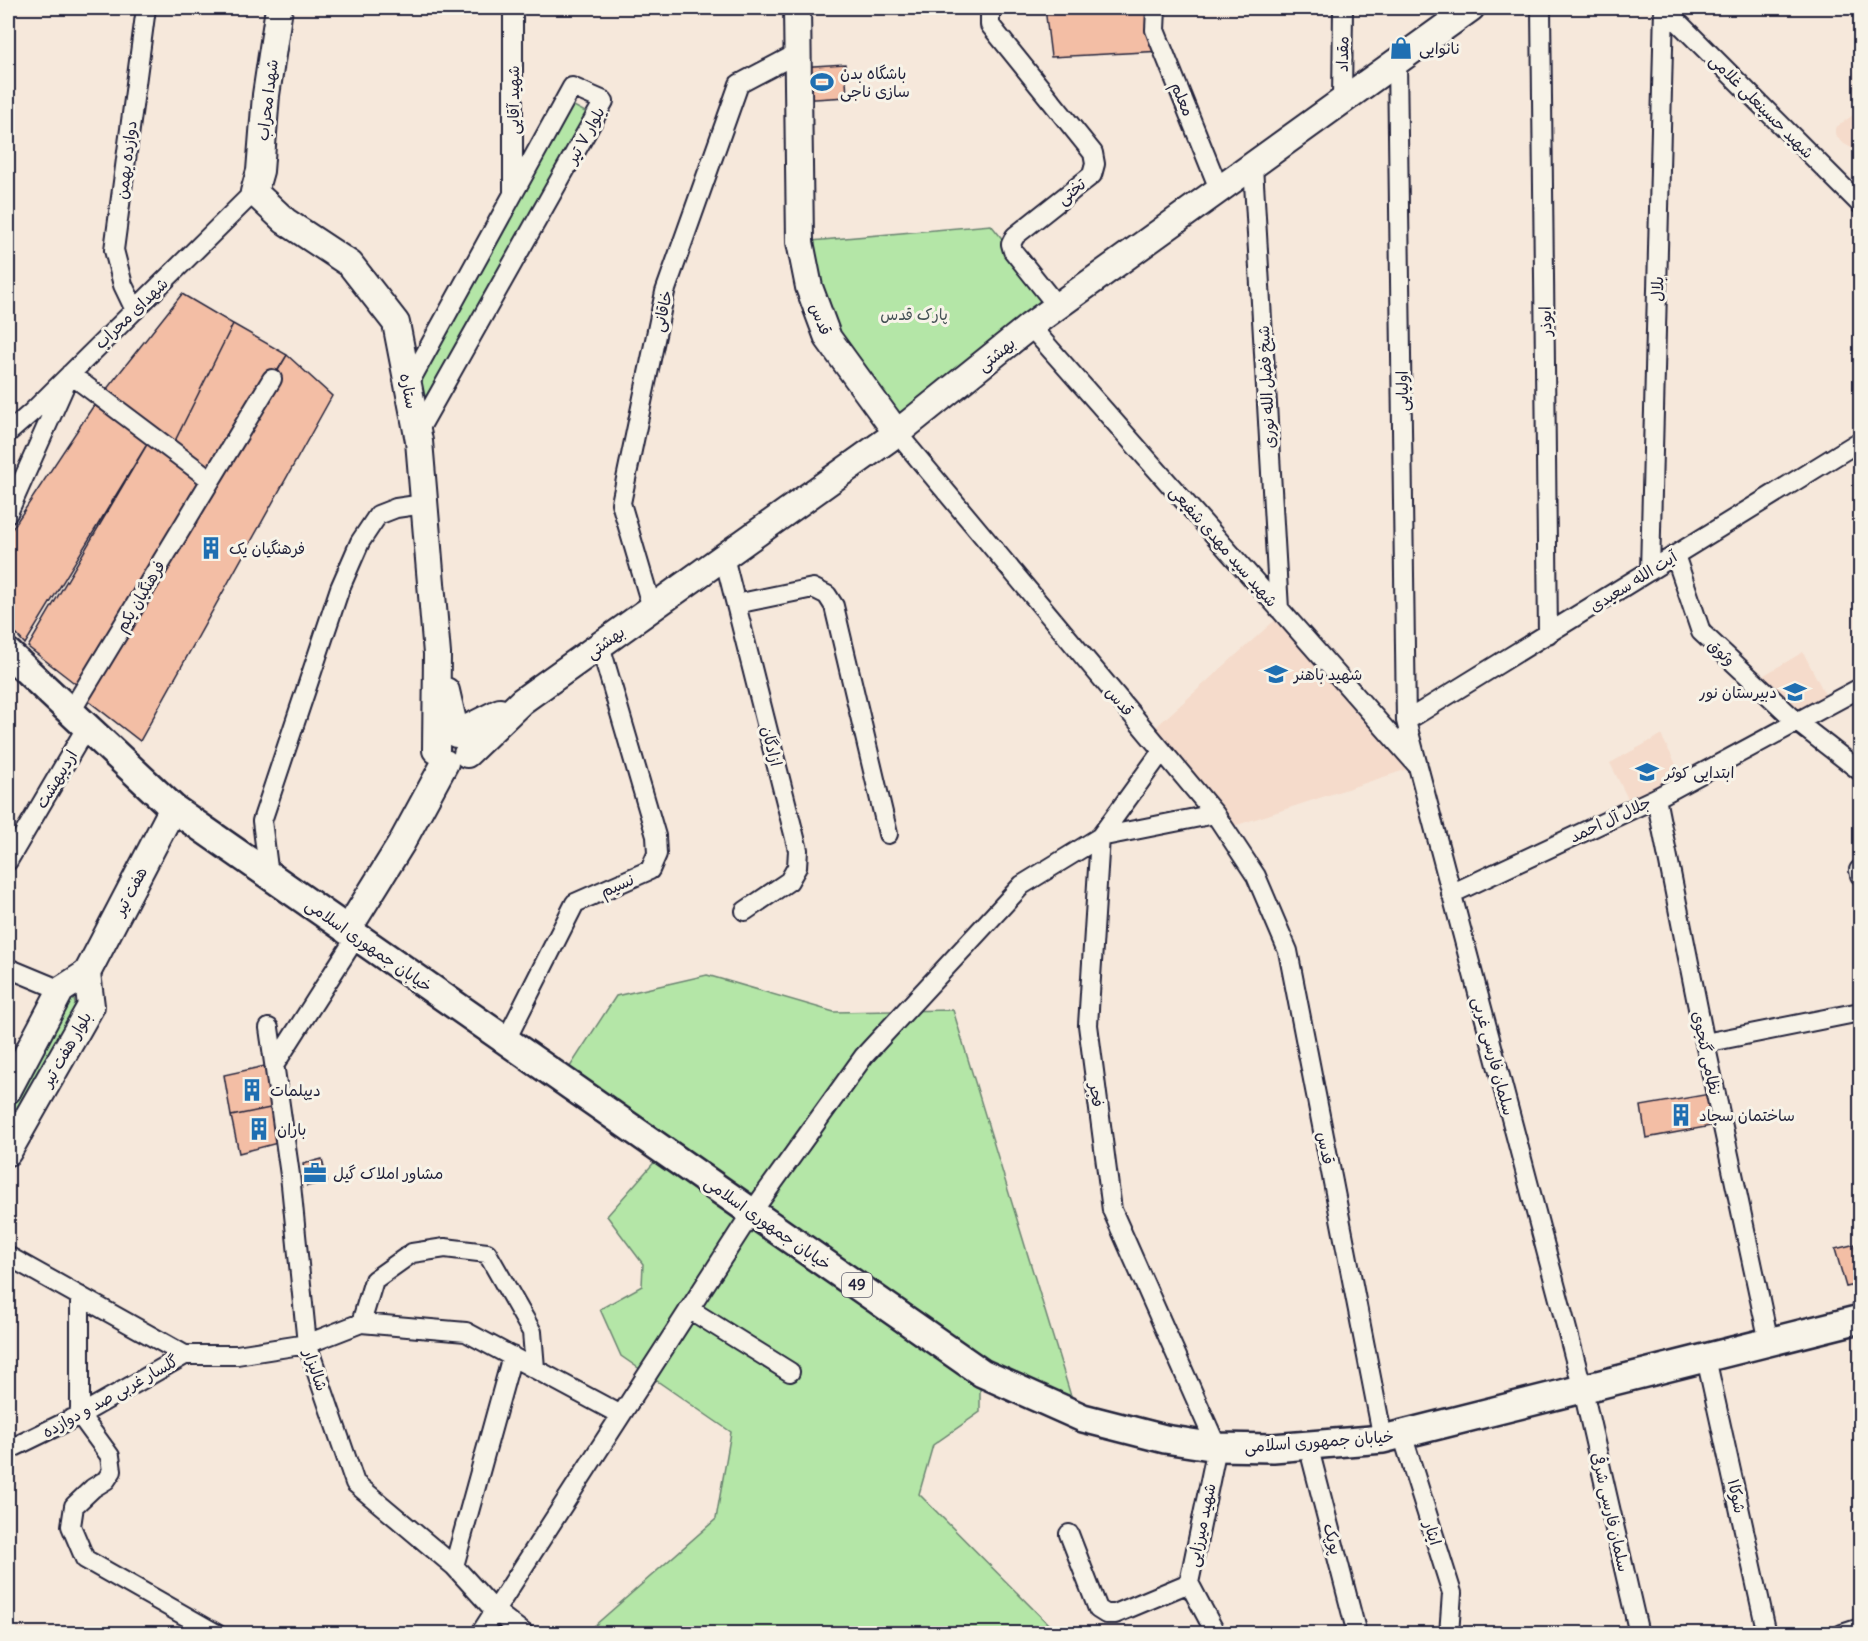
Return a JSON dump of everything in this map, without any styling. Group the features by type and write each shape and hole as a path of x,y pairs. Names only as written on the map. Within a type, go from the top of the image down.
{"main road":[{"name":"خیابان جمهوری اسلامی","path":"8,653 173,808 982,1373 1083,1418 1165,1439 1217,1447 1273,1448 1393,1437 1860,1319"}],"street":[{"name":"دوازده بهمن","path":"135,310 123,285 114,250 146,8"},
{"name":"شهدا محراب","path":"254,192 260,171 267,95 279,8"},
{"name":"شهید آقایی","path":"513,8 513,192"},
{"name":"قدس","path":"797,8 800,242 809,287 828,338 897,434 1215,814 1256,876 1287,951 1393,1437"},
{"name":"تختی","path":"990,8 990,26 1093,153 1095,164 1092,175 1015,236 1011,244 1013,251 1057,306"},
{"name":"معلم","path":"1156,8 1155,30 1220,189"},
{"name":"مقداد","path":"1342,101 1343,8"},
{"name":"بهشتی","path":"451,750 897,434 1030,326 1471,8"},
{"name":"ابوذر","path":"1541,8 1548,634"},
{"name":"شهید حسینعلی غلامی","path":"1664,8 1860,204"},
{"name":"بلال","path":"1650,571 1664,8"},
{"name":"خاقانی","path":"652,608 621,503 665,292 739,84 798,53"},
{"name":"اولیایی","path":"1397,61 1406,721"},
{"name":"بلوار ۷ تیر","path":"408,386 572,87 604,101 417,433"},
{"name":"شیخ فضل الله نوری","path":"1252,166 1279,609"},
{"name":"شهدای محراب","path":"8,433 254,192"},
{"name":"ستاره","path":"254,192 285,221 350,264 396,323 417,433 437,654 451,750"},
{"name":"شهید سید مهدی شفیعی","path":"1030,326 1418,766"},
{"path":"8,513 70,374 211,480"},
{"name":"فرهنگیان یکم","path":"78,720 211,480 272,379"},
{"name":"آیت الله سعیدی","path":"1406,721 1860,441"},
{"path":"269,876 262,821 340,588 360,542 378,515 396,508 424,504"},
{"name":"وثوق","path":"1675,555 1701,632 1797,722 1860,771"},
{"name":"ازادگان","path":"724,557 798,850 797,867 789,881 745,911"},
{"path":"736,604 813,588 827,595 834,606 888,834"},
{"name":"نسیم","path":"506,1040 575,903 650,870 657,854 656,836 600,645"},
{"name":"جلال آل احمد","path":"1452,894 1656,798 1860,688"},
{"name":"اردیبهشت","path":"8,861 78,720"},
{"name":"سلمان فارسی غربی","path":"1406,721 1583,1390"},
{"path":"275,1064 352,934 451,750"},
{"path":"1100,837 1162,751"},
{"name":"نظامی گنجوی","path":"1656,798 1705,1043 1769,1342"},
{"name":"هفت تیر","path":"87,974 173,808"},
{"path":"480,1634 752,1212 864,1056 1022,885 1100,837 1215,814"},
{"name":"فجر","path":"1100,837 1088,1025 1112,1210 1217,1447"},
{"path":"8,968 61,990 87,974"},
{"name":"بلوار هفت تیر","path":"8,1152 91,1006 87,974"},
{"name":"بلوار هفت تیر","path":"8,1090 61,990"},
{"path":"1705,1043 1860,1012"},
{"name":"شالیزار","path":"269,1028 290,1175 307,1344 355,1484 454,1566 495,1611 525,1634"},
{"path":"361,1323 374,1280 412,1253 445,1248 487,1253 532,1332 534,1368"},
{"path":"8,1256 185,1355"},
{"path":"80,1296 80,1415 110,1456 112,1471 106,1480 93,1488 74,1506 71,1526 85,1560 217,1634"},
{"path":"689,1309 790,1372"},
{"name":"گلسار غربی صد و دوازده","path":"8,1450 80,1415 185,1355 237,1356 307,1344 361,1323 466,1332 621,1415"},
{"path":"454,1566 512,1356"},
{"name":"شوکا۱","path":"1706,1358 1767,1634"},
{"name":"سلمان فارسی شرقی","path":"1583,1390 1639,1634"},
{"name":"ایثار","path":"1393,1437 1452,1593 1449,1634"},
{"name":"پوپک","path":"1308,1445 1357,1634"},
{"name":"شهید میرزایی","path":"1215,1634 1189,1583 1217,1447"},
{"path":"1069,1534 1098,1609 1106,1614 1115,1614 1189,1583"},
{"path":"1842,1634 1860,1628"}],"shaded area":[{"path":"1860,110 1860,153 1841,142 1835,134 1835,128"},
{"name":"شهید باهنر","path":"1283,613 1417,766 1225,829 1148,734"},
{"name":"دبیرستان نور","path":"1803,652 1830,704 1797,721 1754,681"},
{"name":"ابتدایی کوثر","path":"1661,735 1685,782 1633,809 1610,763"}],"green space":[{"path":"570,104 593,116 417,432 409,393"},
{"name":"پارک قدس","path":"991,225 1057,306 897,433 829,338 800,242"},
{"path":"707,975 834,1012 953,1010 1070,1393 1081,1415 983,1371 562,1079 616,996"},
{"path":"68,977 78,1015 8,1144 8,1091"},
{"path":"658,1158 980,1381 980,1412 933,1445 919,1494 1057,1633 585,1634 716,1519 731,1432 621,1356 600,1309 642,1286 643,1264 607,1216"}],"building":[{"path":"1045,8 1156,8 1163,51 1051,57"},
{"name":"باشگاه بدن سازی ناجی","path":"845,64 847,97 799,100 798,67"},
{"path":"182,294 233,324 169,453 94,405"},
{"path":"233,324 287,355 211,480 169,453"},
{"name":"فرهنگیان یک","path":"287,355 332,396 140,741 86,699"},
{"path":"94,405 149,441 25,644 8,625 8,535"},
{"path":"149,441 211,480 77,685 28,647"},
{"name":"دیپلمات","path":"274,1064 280,1106 231,1116 224,1075"},
{"name":"ساختمان سجاد","path":"1715,1093 1722,1124 1646,1138 1641,1106"},
{"name":"باران","path":"280,1106 285,1141 239,1153 231,1116"},
{"name":"مشاور املاک گیل","path":"322,1159 327,1182 307,1186 303,1164"},
{"path":"1860,1243 1860,1284 1846,1287 1835,1249"}],"place":[{"name":"نانوایی","path":"1401,48"},
{"name":"باشگاه بدن سازی ناجی","path":"822,82"},
{"name":"فرهنگیان یک","path":"211,548"},
{"name":"شهید باهنر","path":"1276,674"},
{"name":"دبیرستان نور","path":"1795,692"},
{"name":"ابتدایی کوثر","path":"1647,772"},
{"name":"دیپلمات","path":"252,1090"},
{"name":"ساختمان سجاد","path":"1681,1115"},
{"name":"باران","path":"259,1129"},
{"name":"مشاور املاک گیل","path":"315,1173"}]}
